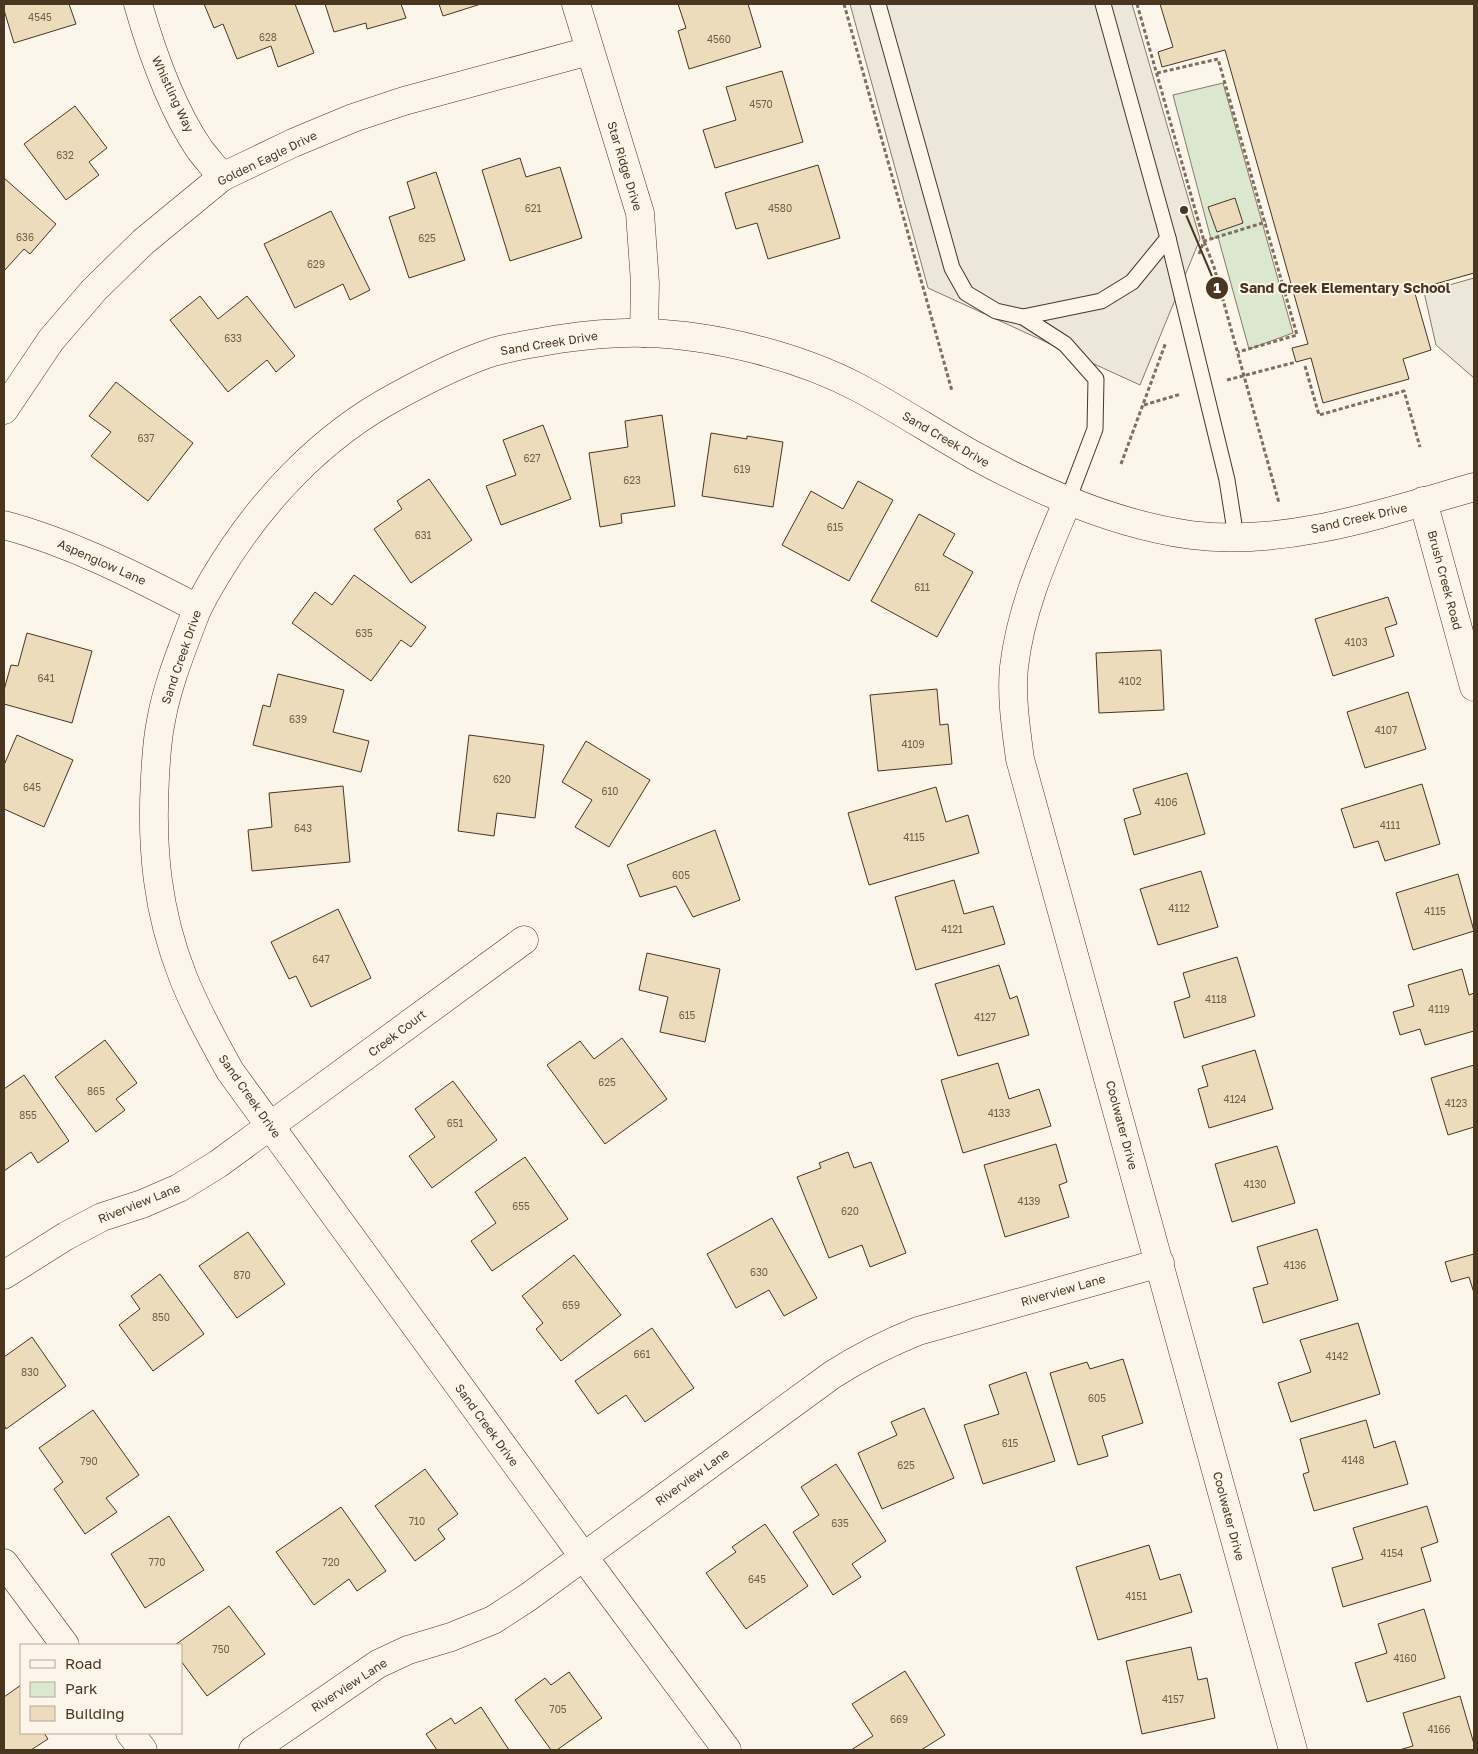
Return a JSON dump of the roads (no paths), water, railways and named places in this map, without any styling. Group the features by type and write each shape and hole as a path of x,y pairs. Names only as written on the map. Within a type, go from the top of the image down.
{"street":[{"name":"Whistling Way","path":"138,4 151,49 174,104 200,149 222,177"},
{"name":"Star Ridge Drive","path":"576,4 640,213 645,283 644,332"},
{"name":"Golden Eagle Drive","path":"4,410 51,340 94,290 143,242 222,177 293,143 353,118 404,101 589,51"},
{"name":"Sand Creek Drive","path":"727,1750 583,1556 230,1071 204,1023 179,966 166,924 156,877 152,822 161,720 177,662 197,608 233,546 263,506 300,467 340,431 381,404 460,364 498,351 583,336 644,332 717,340 758,350 821,371 856,386 1014,477 1068,500 1108,514 1149,526 1191,535 1236,537 1331,527 1474,487"},
{"name":"Coolwater Drive","path":"1068,500 1035,578 1022,623 1014,668 1016,725 1020,759 1293,1750"},
{"name":"Brush Creek Road","path":"1424,502 1474,688"},
{"name":"Aspenglow Lane","path":"4,525 36,533 120,568 197,608"},
{"name":"Creek Court","path":"271,1126 524,940"},
{"name":"Riverview Lane","path":"4,1275 66,1236 102,1217 142,1204 179,1188 218,1164 271,1126"},
{"name":"Riverview Lane","path":"253,1750 378,1664 408,1650 451,1637 493,1620 527,1598 832,1375 859,1358 887,1343 918,1330 1160,1263"},
{"path":"4,1563 64,1644"},
{"path":"131,1734 143,1750"}],"lane":[{"path":"878,4 952,268 966,293 996,310 1023,317 1065,344 1096,379 1095,429 1068,500"},
{"path":"1103,4 1183,297 1227,480 1236,537"},
{"path":"1023,317 1102,301 1132,282 1168,238"}],"place":[{"name":"Sand Creek Elementary School","path":"1184,210"}]}
